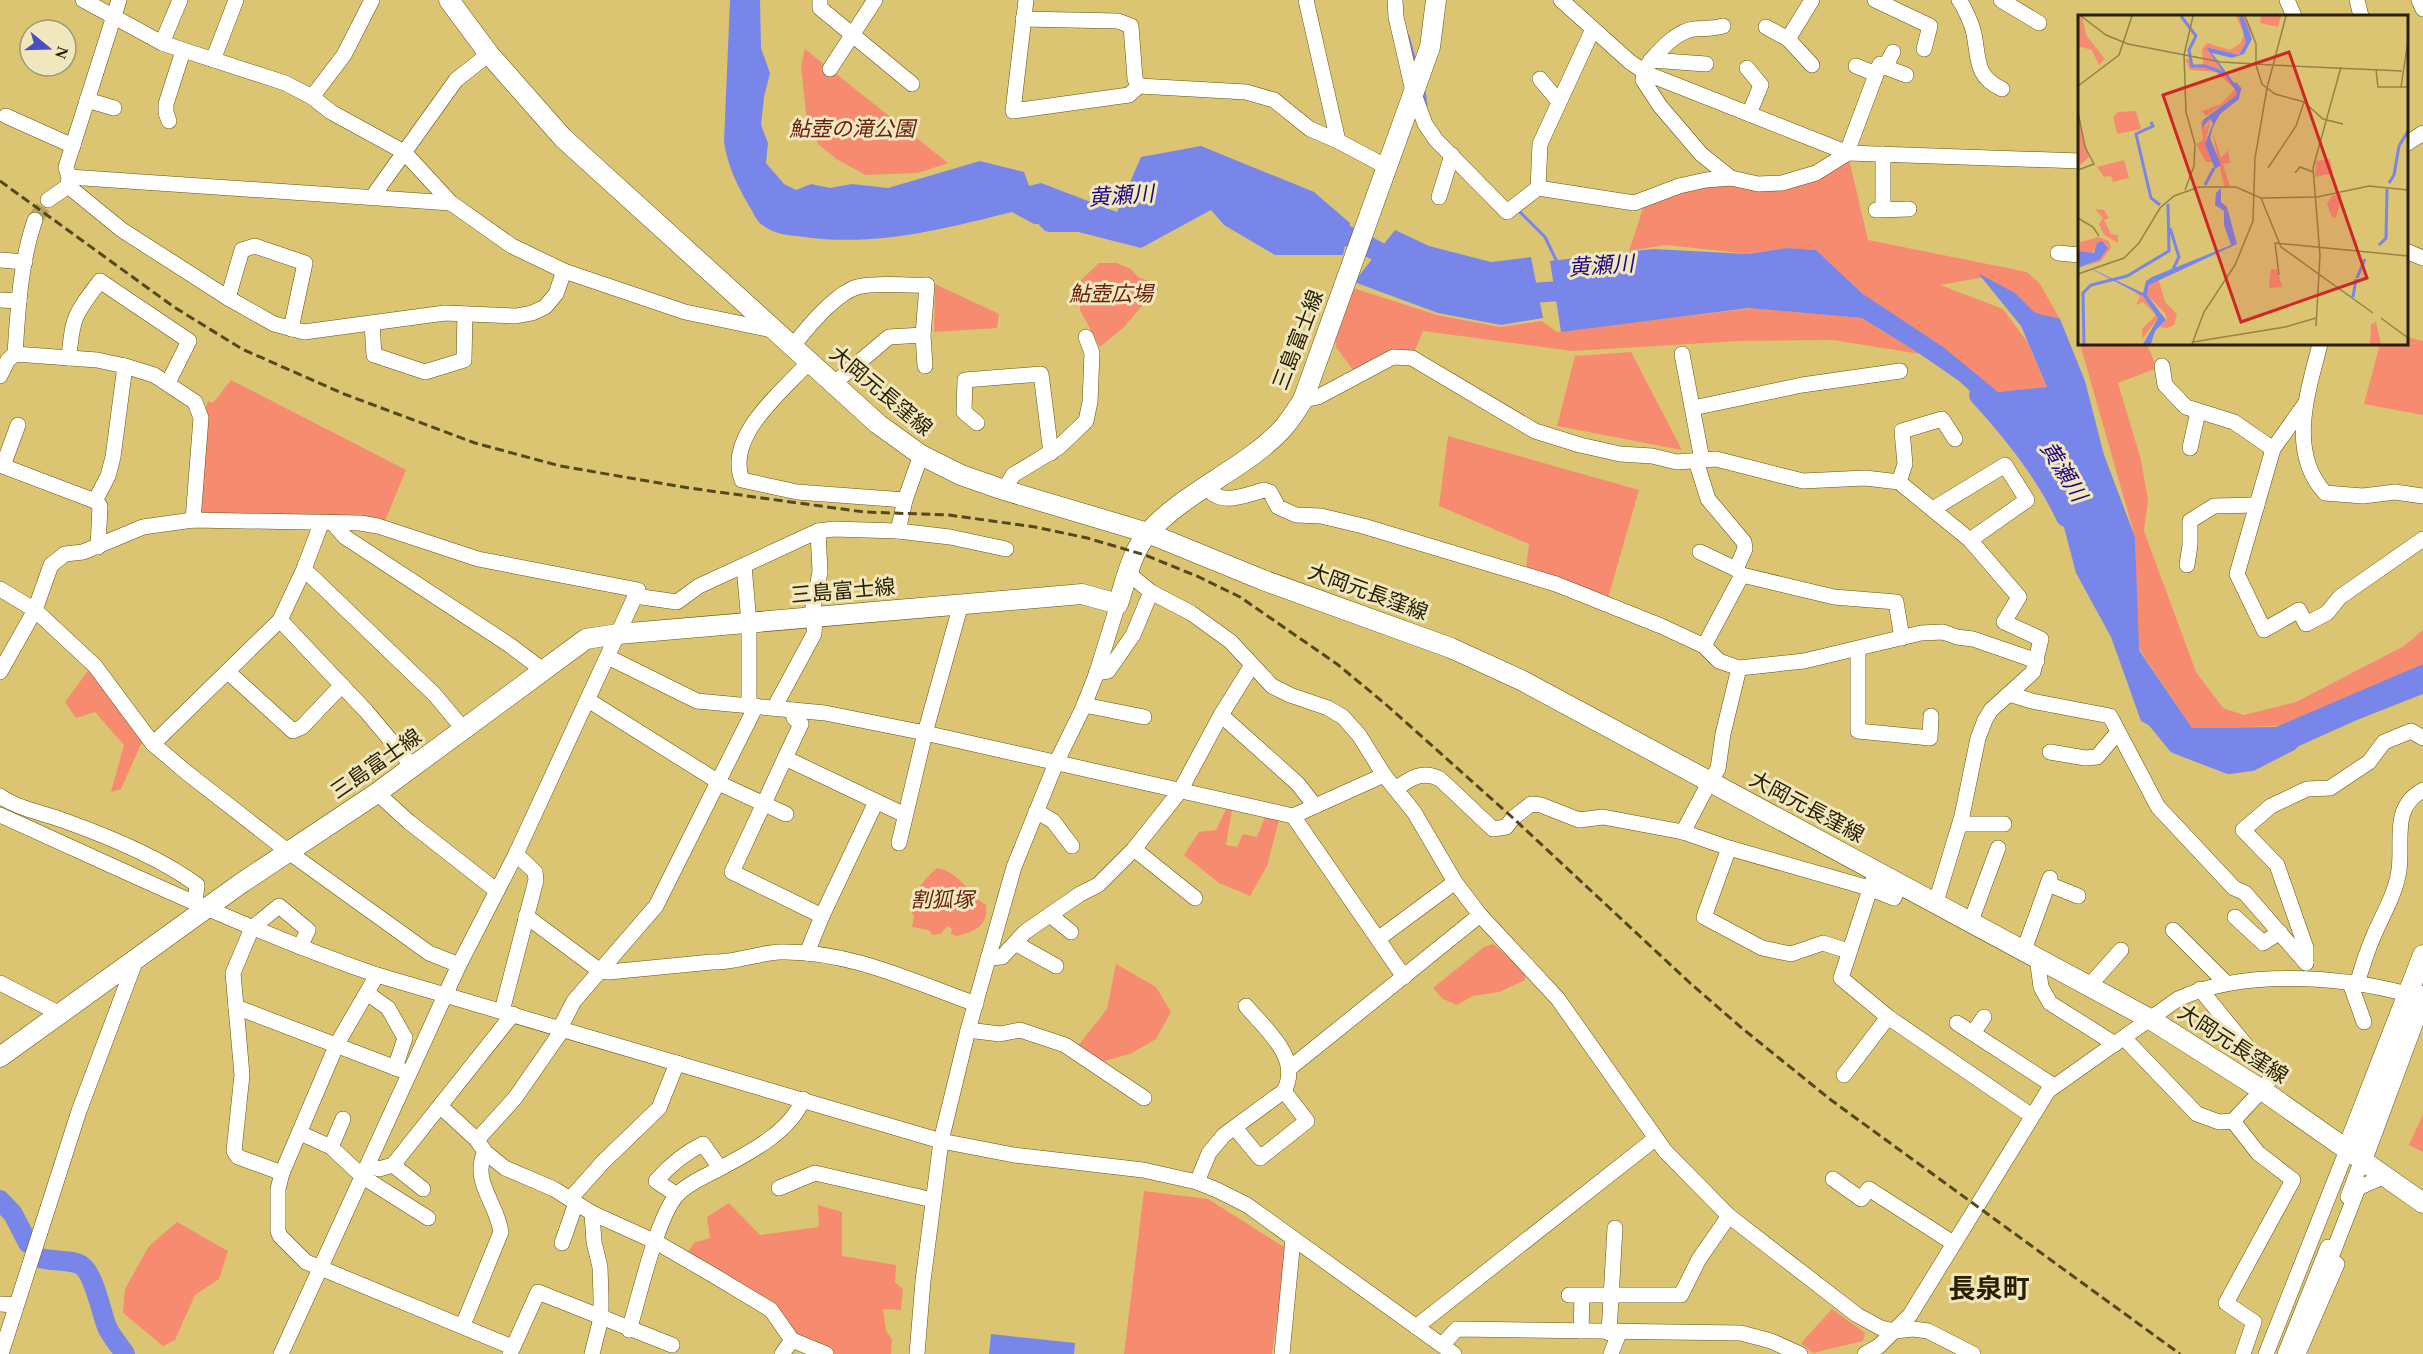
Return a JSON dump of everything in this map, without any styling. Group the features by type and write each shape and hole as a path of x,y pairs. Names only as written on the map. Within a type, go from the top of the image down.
{"main road":[{"name":"大岡元長窪線","path":"449,0 489,54 563,138 878,424 921,455 961,475 1004,490 1148,532 1263,580 1451,648 1524,681 1709,783 1873,880 1900,884 1936,902 2150,1019 2262,1090 2355,1155 2383,1178 2423,1203"},
{"name":"三島富士線","path":"0,1057 137,957 202,905 290,852 377,793 465,731 586,639 618,634 1082,594 1118,604 1136,553 1148,532 1205,486 1258,450 1284,428 1303,400 1430,47 1436,0"},
{"path":"2355,1155 2415,995 2423,955"}],"street":[{"path":"83,0 162,43 285,82 312,97 331,112 404,152 451,203 512,246 564,271 685,312 772,330"},
{"path":"119,0 66,167 69,181 123,230 228,298 274,324 304,332 445,313 516,316 532,313 545,307 556,294 564,271"},
{"path":"162,43 180,0"},
{"path":"213,60 236,0"},
{"path":"312,97 344,55 372,0"},
{"path":"820,0 820,8 912,84"},
{"path":"830,69 875,0"},
{"path":"1026,0 1013,111 1130,95 1139,86 1246,92 1274,100 1310,129 1338,141 1384,175"},
{"path":"1306,0 1338,141"},
{"path":"1395,0 1396,17 1418,80 1425,124 1436,140 1507,212 1538,188 1634,203 1679,186 1731,178 1758,184 1782,183 1815,174 1847,152 1881,70 1893,52"},
{"path":"1788,39 1812,0"},
{"path":"1875,0 1930,26 1923,49"},
{"path":"2001,0 2039,23"},
{"path":"2287,0 2294,15"},
{"path":"2357,0 2361,15"},
{"path":"2419,0 2423,9"},
{"path":"1967,2 1965,14 1973,27 1977,65 1992,84 2002,89"},
{"path":"1569,3 1593,29 1630,62 1647,65 1706,64"},
{"path":"1023,19 1118,21 1131,26 1135,79 1139,86"},
{"path":"1723,26 1711,29 1692,29 1685,33 1660,50 1647,65 1643,80 1660,106 1701,154 1731,178"},
{"path":"1766,27 1788,39 1812,65"},
{"path":"1538,188 1540,144 1593,29"},
{"path":"169,121 166,104 183,51"},
{"path":"373,196 456,80 489,54"},
{"path":"1647,65 1749,114 1847,152 2078,161"},
{"path":"1856,66 1906,75"},
{"path":"1747,68 1761,85 1749,114"},
{"path":"1540,80 1559,102"},
{"path":"87,100 114,108"},
{"path":"6,116 73,146"},
{"path":"2408,143 2423,133"},
{"path":"1883,154 1880,210 1909,210"},
{"path":"1439,197 1452,155"},
{"path":"48,201 69,181 373,196 451,203"},
{"path":"0,376 8,358 29,237 35,220"},
{"path":"228,298 242,250 255,246 305,262 291,329"},
{"path":"2408,252 2423,258"},
{"path":"2058,253 2078,255"},
{"path":"0,260 25,262"},
{"path":"69,358 72,327 76,313 100,281 189,341 168,383"},
{"path":"792,347 816,317 858,287 927,285 923,335 925,366"},
{"path":"0,300 19,301"},
{"path":"372,323 374,355 425,372 464,360 465,314"},
{"path":"833,384 889,337 923,335"},
{"path":"1004,490 1013,475 1050,453 1073,434 1089,416 1092,353 1086,337"},
{"path":"2320,345 2305,404 2304,454 2313,480 2325,493 2363,495 2395,492 2423,496"},
{"path":"1682,354 1693,408 1699,460 1708,499 1744,542 1745,549 1739,572 1704,646"},
{"path":"1303,400 1318,397 1393,357 1402,356 1412,358 1535,431 1620,454 1652,456 1677,462 1716,459 1803,481 1865,478 1899,482 1970,540 2019,597 2004,622 2041,639 2033,672 1991,711 1985,720 1978,738 1960,824 1936,902"},
{"path":"8,358 69,358 97,360 125,366 154,375 195,402 201,418 193,520"},
{"path":"809,362 763,410 749,431 738,459 742,480 806,493 905,500"},
{"path":"95,501 108,476 113,457 125,366"},
{"path":"2162,366 2165,385 2173,396 2186,407 2234,422 2273,449"},
{"path":"1693,408 1802,385 1900,371"},
{"path":"977,423 964,412 965,380 1041,374 1050,453"},
{"path":"2305,404 2273,449 2237,574 2265,630 2299,610 2306,624 2327,613 2340,597 2423,539"},
{"path":"2190,448 2198,412"},
{"path":"1899,482 1905,464 1902,432 1942,419 1955,439"},
{"path":"18,425 1,465 95,501 100,506 98,547"},
{"path":"898,531 905,500 921,455"},
{"path":"1933,509 2005,465 2027,500 1970,540"},
{"path":"1205,486 1213,495 1224,498 1264,490 1270,492 1278,507 1296,515 1321,516 1363,526 1556,584 1661,626 1704,646 1719,661 1739,668 1804,661 1921,633 1943,632 1973,639 2037,661"},
{"path":"2187,565 2190,521 2214,506 2257,505"},
{"path":"0,672 35,610 51,565 65,554 98,547 143,527 193,520 378,526 478,559 638,590 516,854 459,965 447,994 402,1071 366,1171 281,1354"},
{"path":"153,744 280,620 327,524"},
{"path":"327,524 511,646 544,671"},
{"path":"635,596 677,602 699,586 818,531 834,529 898,531 950,537 1006,549"},
{"path":"774,708 814,634 813,617 820,572 818,531"},
{"path":"1700,552 1739,572 1834,597 1896,602 1902,638"},
{"path":"464,1325 501,1232 500,1221 480,1176 481,1146 562,1028 574,1001 656,906 753,706 744,566"},
{"path":"304,570 435,695 465,731"},
{"path":"1129,573 1151,592 1191,613 1230,641 1272,686 1290,696 1328,708 1343,717 1359,735 1384,775 1414,812 1455,882 1480,915 1558,999 1590,1041 1656,1138 1693,1181 1729,1216 1857,1315 1881,1328 1895,1331 1913,1329 1928,1331 1973,1354"},
{"path":"0,589 35,610 95,666 153,744 186,772 290,852 429,953 459,965"},
{"path":"1096,673 1108,671 1120,655 1133,635 1151,592"},
{"path":"899,843 925,733 962,604"},
{"path":"917,1354 941,1141 968,1030 1014,867 1056,763 1084,705 1118,604"},
{"path":"280,620 342,685 413,767"},
{"path":"1858,649 1858,730 1930,738 1932,716"},
{"path":"608,657 696,701 825,713 925,733 1293,816 1384,775"},
{"path":"988,958 1002,957 1025,933 1080,894 1098,885 1134,849 1180,791 1221,715 1252,665"},
{"path":"1683,832 1718,769 1723,734 1739,668"},
{"path":"228,672 293,731 302,727 342,685"},
{"path":"2009,694 2031,701 2110,716 2158,807 2234,888 2245,893 2306,963"},
{"path":"588,700 718,782 786,814"},
{"path":"1084,705 1144,717"},
{"path":"793,710 794,718 801,724 762,803 732,872 822,916"},
{"path":"1221,715 1298,784 1316,806"},
{"path":"2306,980 2306,948 2277,865 2243,830 2271,806 2307,789 2330,788 2369,762 2384,742 2411,731 2423,738"},
{"path":"2050,752 2085,758 2097,757 2118,732"},
{"path":"785,758 905,815"},
{"path":"1396,789 1420,774 1431,774 1440,779 1493,829 1506,827 1513,818 1531,804 1541,805 1579,820 1603,817 1683,832 1730,849 1873,880 1841,978 1888,1017 2032,1116"},
{"path":"2364,1022 2353,983 2395,888 2399,869 2401,821 2404,809 2411,796 2423,790"},
{"path":"377,793 409,822 497,891"},
{"path":"0,796 14,804 74,824 147,855 197,885 202,905"},
{"path":"807,953 876,802"},
{"path":"1036,811 1053,821 1072,846"},
{"path":"0,815 252,928 377,975 941,1141 1014,1155 1143,1170 1197,1182 1247,1205 1448,1349 1457,1329 1741,1333 1771,1341 1800,1354"},
{"path":"1293,816 1404,977"},
{"path":"1960,824 2004,824"},
{"path":"1971,921 1998,848"},
{"path":"1134,849 1195,898"},
{"path":"1730,849 1704,917 1762,948 1791,954 1823,942 1848,951"},
{"path":"366,1171 393,1165 440,1106 508,1013 526,916 536,880 535,872 516,854"},
{"path":"2078,896 2049,881 2031,954 2041,987 2050,1003 2119,1041 2197,1114 2220,1122 2233,1121 2276,1071 2253,1054 2200,989"},
{"path":"1377,939 1455,882"},
{"path":"282,1173 238,1157 234,1151 242,1075 233,973 252,928 282,906 308,930 300,947"},
{"path":"1050,915 1071,932"},
{"path":"1290,1068 1480,915"},
{"path":"526,916 600,971 712,962 727,963 779,952 824,954 878,969 976,1004"},
{"path":"2235,917 2263,943 2280,932"},
{"path":"2173,930 2226,983"},
{"path":"1015,943 1056,966"},
{"path":"2089,986 2121,950"},
{"path":"1,1354 79,1111 137,957"},
{"path":"377,975 337,1044 282,1173 278,1189 280,1236 306,1262 464,1325 511,1351 538,1292 629,1330 672,1345"},
{"path":"1865,1354 1879,1346 1910,1315 2048,1091 2178,999 2200,989 2250,980 2353,983 2415,995"},
{"path":"0,983 60,1014"},
{"path":"367,993 388,1008 405,1038 402,1071"},
{"path":"1197,1182 1209,1153 1224,1136 1284,1091 1289,1083 1290,1068 1283,1050 1246,1006"},
{"path":"236,1007 337,1044 402,1071"},
{"path":"1844,1075 1888,1017"},
{"path":"1973,1033 1984,1017"},
{"path":"1957,1023 2054,1086"},
{"path":"968,1030 1000,1034 1020,1030 1065,1045 1144,1098"},
{"path":"562,1243 573,1201 603,1162 659,1108 677,1063"},
{"path":"1236,1129 1260,1158 1307,1120 1284,1091"},
{"path":"629,1330 665,1213 677,1195 690,1184 748,1153 791,1122 803,1100"},
{"path":"440,1106 505,1168 554,1189 592,1213 656,1242 771,1310 792,1340 826,1354"},
{"path":"331,1147 343,1119"},
{"path":"2233,1121 2258,1152 2293,1180 2226,1304 2254,1322 2243,1354"},
{"path":"300,1133 331,1147 428,1218"},
{"path":"1416,1327 1656,1138"},
{"path":"677,1195 656,1181 670,1165 689,1150 703,1144 720,1168"},
{"path":"2266,1354 2355,1155"},
{"path":"2285,1354 2355,1155"},
{"path":"393,1165 423,1189"},
{"path":"779,1188 815,1173 933,1200"},
{"path":"2298,1354 2337,1264 2330,1260 2358,1188 2383,1178"},
{"path":"1833,1179 1861,1199 1869,1189 1953,1243"},
{"path":"592,1213 594,1242 600,1267 601,1318 592,1354"},
{"path":"1581,1331 1576,1296 1681,1295 1699,1259 1729,1216"},
{"path":"1611,1354 1614,1333 1610,1296 1615,1228"},
{"path":"1284,1354 1293,1239"},
{"path":"0,1304 16,1305"},
{"path":"782,1354 792,1340"}],"green space":[{"name":"鮎壺の滝公園","path":"805,49 948,163 918,173 866,175 838,160 819,145 807,122 801,66"},
{"path":"1849,159 1868,240 2027,272 2040,284 2060,319 2035,319 1985,277 1940,285 2003,309 2028,343 2047,387 1998,392 1863,294 1816,250 1786,248 1749,254 1666,245 1629,251 1645,202 1725,182 1810,183"},
{"name":"鮎壺広場","path":"1099,263 1117,263 1131,269 1138,277 1157,284 1158,293 1148,299 1124,327 1100,347 1080,310 1080,281"},
{"path":"935,284 999,314 997,328 934,332"},
{"path":"1353,288 1437,315 1500,327 1542,321 1557,332 1754,308 1862,318 1920,354 1833,340 1739,341 1573,351 1423,331 1412,358 1356,374 1336,347 1335,336"},
{"path":"2408,337 2423,341 2423,415 2364,404 2380,345 2408,345"},
{"path":"2080,345 2147,345 2157,368 2118,383 2141,460 2148,500 2144,531 2196,672 2223,708 2244,715 2296,702 2404,646 2423,630 2423,664 2289,726 2192,728 2138,647 2135,537"},
{"path":"1631,352 1682,450 1557,426 1575,356"},
{"path":"231,380 406,470 385,521 199,516 200,429 208,401 213,403"},
{"path":"1448,436 1639,490 1608,598 1525,576 1529,544 1439,506"},
{"path":"90,668 142,742 121,789 111,792 124,745 95,712 76,718 65,702"},
{"path":"1227,807 1232,810 1226,845 1237,847 1243,834 1257,837 1265,817 1279,820 1267,866 1250,896 1219,883 1184,855 1199,832 1216,830"},
{"name":"割狐塚","path":"937,868 959,879 986,905 985,918 975,930 957,936 951,934 952,929 947,926 941,934 933,935 928,930 912,927 914,917 910,908 915,895 924,881"},
{"path":"1493,944 1524,970 1525,980 1499,992 1473,996 1457,1005 1443,999 1433,988 1484,947"},
{"path":"1116,964 1156,987 1171,1012 1156,1039 1132,1053 1102,1062 1078,1046 1107,1009"},
{"path":"2423,1114 2423,1152 2409,1145"},
{"path":"1144,1191 1208,1199 1287,1249 1272,1354 1124,1354"},
{"path":"729,1203 760,1235 819,1227 818,1205 842,1212 842,1256 896,1265 895,1282 903,1289 901,1310 883,1309 886,1331 892,1339 891,1354 822,1354 795,1337 770,1306 684,1258 694,1243 710,1238 707,1217"},
{"path":"177,1222 228,1251 219,1279 195,1295 175,1340 163,1346 123,1313 125,1289 149,1246"},
{"path":"1832,1309 1865,1333 1863,1341 1813,1353 1801,1343"}],"water":[{"path":"730,0 760,0 761,48 770,73 764,97 761,125 768,143 766,163 784,184 796,190 811,184 830,188 852,184 888,188 980,161 1024,172 1029,186 1041,183 1117,212 1141,157 1201,146 1314,192 1350,223 1343,255 1275,255 1224,225 1211,210 1141,248 1059,227 1042,211 1032,192 1042,224 1034,224 1012,212 909,235 857,240 787,235 766,228 758,221 742,193 731,169 724,142"},
{"path":"1395,230 1429,246 1491,262 1531,257 1543,318 1501,325 1438,313 1354,282"},
{"path":"1786,248 1816,250 1863,294 1943,347 1998,392 2047,387 2021,326 1978,273 2015,293 2035,313 2060,319 2085,381 2104,455 2135,537 2139,650 2192,728 2276,727 2423,664 2423,694 2290,750 2209,758 2141,721 2111,637 2076,573 2055,493 1995,414 1959,381 1920,354 1862,318 1749,308 1561,332 1550,261 1653,249 1749,254"},
{"path":"991,1334 1075,1343 1074,1354 989,1354"}],"waterway":[{"path":"1408,36 1415,61"},
{"path":"1424,91 1426,105"},
{"name":"黄瀬川","path":"1015,197 1026,196 1050,222 1079,222"},
{"path":"1518,210 1545,237 1558,264"},
{"name":"黄瀬川","path":"1324,224 1377,251 1396,267"},
{"name":"黄瀬川","path":"1513,294 1579,290"},
{"name":"黄瀬川","path":"1979,395 2027,453 2049,484 2066,517"},
{"name":"黄瀬川","path":"2155,717 2177,744 2229,764 2251,761 2290,741"},
{"path":"0,1200 13,1214 28,1243"},
{"path":"37,1257 74,1262 84,1268 93,1283 107,1327 125,1354"}],"tunnel":[{"path":"35,220 48,200"}],"railway":[{"path":"0,181 174,307 242,349 344,394 475,443 560,466 689,488 864,512 949,515 1035,527 1087,538 1145,555 1240,597 1337,664 1383,702 1513,818 1690,983 1831,1100 2180,1354"}],"district":[{"name":"長泉町","path":"1989,1289"}]}
